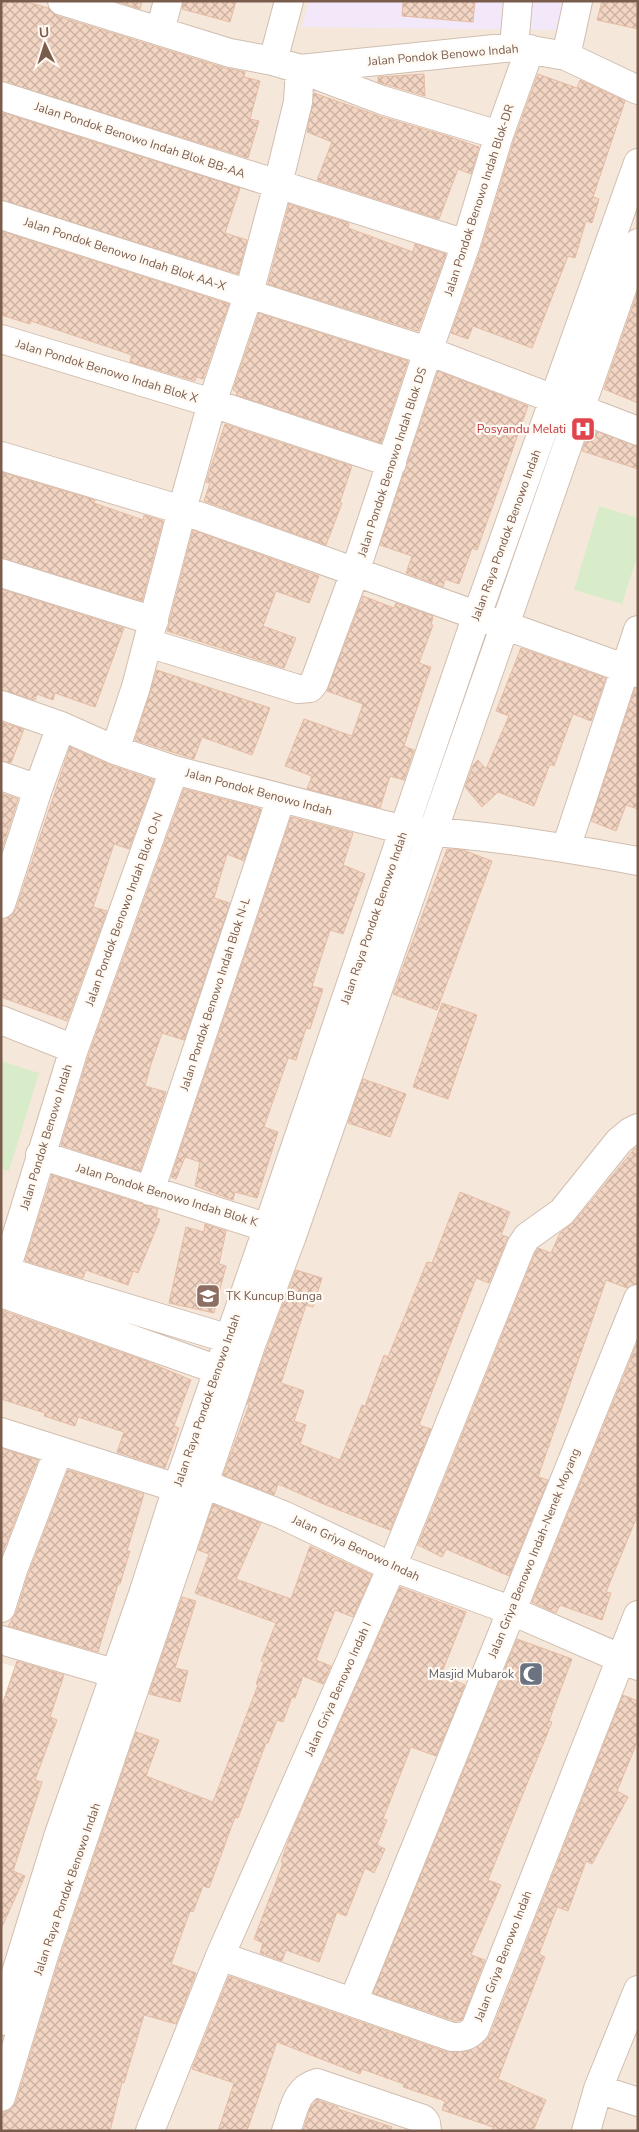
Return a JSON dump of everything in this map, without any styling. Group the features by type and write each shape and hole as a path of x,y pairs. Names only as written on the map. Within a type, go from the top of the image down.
{"street":[{"path":"62,1 230,53 273,60 382,100 499,135"},
{"path":"160,31 168,1"},
{"path":"273,60 289,1"},
{"name":"Jalan Pondok Benowo Indah Blok-DR","path":"428,351 466,244 499,135 522,48 518,1"},
{"path":"566,56 578,1"},
{"name":"Jalan Pondok Benowo Indah","path":"300,69 522,48 566,56 638,90"},
{"path":"115,750 136,687 212,403 249,293 298,102 300,69"},
{"name":"Jalan Pondok Benowo Indah Blok BB-AA","path":"1,96 466,244"},
{"name":"Jalan Raya Pondok Benowo Indah","path":"1,2097 35,1948 126,1679 204,1484 230,1374 240,1342 280,1231 434,832 504,626 566,404 638,163"},
{"name":"Jalan Pondok Benowo Indah Blok AA-X","path":"1,214 428,351 638,431"},
{"name":"Jalan Raya Pondok Benowo Indah","path":"280,1231 404,830 477,615 566,404 638,243"},
{"name":"Jalan Pondok Benowo Indah Blok X","path":"1,339 212,403 392,463"},
{"name":"Jalan Pondok Benowo Indah Blok DS","path":"151,632 298,689 305,690 314,683 355,572 428,351"},
{"path":"1,456 182,510 631,670"},
{"path":"1,573 151,632"},
{"path":"566,848 631,670 638,630"},
{"name":"Jalan Pondok Benowo Indah","path":"1,705 61,726 115,750 174,770 404,830 434,832"},
{"path":"3,894 61,726"},
{"name":"Jalan Pondok Benowo Indah Blok O-N","path":"74,1049 174,770"},
{"path":"1,776 38,789"},
{"name":"Jalan Pondok Benowo Indah Blok N-L","path":"150,1191 281,798"},
{"path":"434,832 566,848 638,861"},
{"name":"Jalan Pondok Benowo Indah","path":"1,1020 74,1049 2,1280"},
{"name":"Jalan Griya Benowo Indah I","path":"150,2131 220,1956 392,1567 521,1246 527,1237 562,1212 620,1141 638,1128"},
{"name":"Jalan Pondok Benowo Indah Blok K","path":"40,1155 280,1231"},
{"path":"2,1280 240,1342"},
{"path":"2,1280 230,1374"},
{"name":"Jalan Griya Benowo Indah-Nenek Moyang","path":"353,2002 510,1610 638,1299"},
{"name":"Jalan Raya Pondok Benowo Indah","path":"126,1679 143,1594 176,1488 230,1374"},
{"path":"1,1432 58,1452 176,1488 204,1484"},
{"path":"1,1608 13,1570 58,1452"},
{"name":"Jalan Griya Benowo Indah","path":"204,1484 283,1515 392,1567 510,1610 629,1662"},
{"name":"Jalan Griya Benowo Indah","path":"220,1956 452,2037 464,2037 475,2030 629,1662 638,1615"},
{"path":"1,1640 126,1679"},
{"name":"Jalan Raya Pondok Benowo Indah","path":"1,2022 35,1948"},
{"path":"586,2131 598,2090 638,1990"},
{"path":"286,2131 300,2092 308,2086 317,2084 423,2119 426,2123 427,2131"},
{"path":"598,2090 638,2102"}],"shaded area":[{"path":"1,1 638,1 638,2131 1,2131 1,1744 24,1669 1,1663"},
{"path":"309,1 568,1 563,30 302,27"}],"green space":[{"path":"599,506 638,518 638,554 622,604 574,590"},
{"path":"1,1061 39,1073 9,1171 1,1169"}],"building":[{"path":"1,1 23,1 49,8 57,16 225,68 245,72 244,77 260,81 250,119 259,121 248,158 1,81"},
{"path":"116,1 142,1 140,9"},
{"path":"183,1 236,1 230,22 182,9"},
{"path":"403,1 475,1 473,22 402,16"},
{"path":"602,1 638,1 638,29 597,20"},
{"path":"424,74 425,96 378,82 378,77"},
{"path":"538,74 577,88 580,80 625,101 593,197 599,199 592,223 586,221 575,258 568,256 532,348 473,326 468,339 451,333 481,249 514,140"},
{"path":"314,93 379,116 479,147 471,174 458,169 439,219 317,180 332,142 307,132"},
{"path":"1,112 240,188 225,233 247,240 238,274 1,200"},
{"path":"289,204 349,223 348,228 413,252 415,244 446,254 418,331 268,284"},
{"path":"1,231 229,304 203,379 196,377 195,381 130,362 132,355 31,321 30,324 1,315"},
{"path":"638,291 638,403 604,389"},
{"path":"259,313 408,361 381,443 236,395 237,392 233,390"},
{"path":"438,371 528,406 477,550 472,548 459,584 445,579 443,587 406,573 412,556 380,545"},
{"path":"225,424 352,466 340,502 342,503 326,545 204,501 210,483 206,482"},
{"path":"590,429 638,446 638,469 582,451"},
{"path":"1,472 95,500 94,503 143,520 144,515 163,521 142,601 1,558"},
{"path":"193,530 319,576 309,603 276,591 263,626 296,638 284,668 167,631"},
{"path":"1,589 124,628 95,707 55,693 53,700 37,694 35,700 1,690"},
{"path":"363,596 394,608 396,603 433,616 431,625 433,625 419,663 431,667 404,746 414,750 404,780 390,776 380,808 307,789 312,776 285,766 304,719 352,736 363,704 327,691"},
{"path":"521,648 606,678 591,721 573,714 554,766 550,764 534,806 498,792 482,807 465,787 473,765 478,760 486,769 509,716 496,711"},
{"path":"157,670 270,708 252,755 202,737 194,759 135,740"},
{"path":"635,688 638,688 638,809 626,805 616,831 591,821"},
{"path":"1,722 24,729 11,763 1,761"},
{"path":"70,747 110,765 154,780 129,849 114,844 93,907 107,911 67,1021 1,997 1,919 11,916 16,909"},
{"path":"184,789 261,809 244,861 227,854 214,898 230,903 184,1040 162,1033 151,1064 145,1086 166,1092 140,1171 61,1145 89,1054"},
{"path":"1,793 18,799 1,852"},
{"path":"291,817 353,833 343,865 365,874 343,934 330,930 312,986 323,989 310,1029 306,1028 296,1060 288,1058 264,1127 278,1132 257,1198 235,1192 233,1200 195,1186 200,1162 185,1157 176,1179 171,1177"},
{"path":"447,849 463,850 492,861 437,1010 393,994"},
{"path":"442,1003 477,1015 448,1099 413,1087"},
{"path":"363,1079 406,1094 390,1137 348,1123"},
{"path":"635,1148 638,1150 638,1284 627,1288 606,1280 538,1477 548,1480 509,1576 446,1549 442,1557 418,1545 535,1253 538,1248 551,1253 560,1233 574,1222"},
{"path":"52,1175 158,1209 156,1218 160,1219 138,1273 133,1271 128,1285 86,1270 83,1278 25,1261"},
{"path":"460,1192 510,1212 501,1235 508,1237 489,1283 476,1278 419,1425 431,1429 390,1530 278,1484 274,1495 223,1475 296,1270 322,1278 313,1307 306,1305 281,1383 304,1391 294,1421 306,1425 300,1444 340,1460 362,1405 365,1406 384,1355 388,1357 427,1262 432,1263"},
{"path":"205,1224 226,1231 219,1264 226,1266 214,1313 169,1303 186,1227 204,1232"},
{"path":"1,1310 146,1361 191,1380 174,1426 179,1428 165,1468 117,1452 124,1432 78,1417 75,1426 44,1416 45,1413 1,1399"},
{"path":"638,1341 638,1514 606,1592 611,1593 602,1620 560,1605 556,1613 532,1602"},
{"path":"1,1448 38,1460 1,1557"},
{"path":"68,1470 144,1494 127,1551 130,1551 98,1652 8,1626 16,1613 28,1575"},
{"path":"213,1504 261,1523 236,1579 291,1599 310,1546 372,1575 353,1617 335,1610 316,1660 331,1666 323,1684 303,1676 295,1698 292,1697 283,1722 277,1720 268,1743 266,1743 238,1818 235,1817 209,1888 203,1886 193,1912 190,1911 171,1964 196,1973 176,2024 144,2015 124,2083 122,2082 110,2131 1,2131 1,2114 11,2109 16,2102 60,1957 136,1732 159,1740 146,1776 213,1802 258,1685 256,1684 264,1662 261,1661 276,1623 195,1593 209,1554 198,1550"},
{"path":"400,1587 466,1612 442,1672 452,1676 451,1679 465,1685 436,1756 411,1747 383,1819 387,1820 377,1845 385,1849 374,1873 365,1868 346,1916 337,1912 319,1962 286,1950 282,1961 260,1953 263,1943 254,1939 283,1863 281,1862 290,1836"},
{"path":"182,1597 196,1601 175,1668 188,1671 180,1702 149,1694"},
{"path":"517,1639 572,1659 549,1721 552,1722 488,1880 501,1885 471,1955 485,1960 462,2020 455,2021 373,1993"},
{"path":"17,1661 64,1675 50,1717 57,1720 35,1780 42,1782 13,1871 25,1876 1,1929 1,1708"},
{"path":"623,1695 638,1701 638,1740 617,1791 628,1797 592,1864 586,1861 568,1911 557,1907 539,1954 545,1957 498,2079 546,2100 533,2131 492,2131 493,2127 442,2110 445,2101 403,2087 404,2084 362,2069 360,2074 277,2042 247,2131 218,2131 234,2083 192,2069 229,1976 447,2052 468,2051 486,2040 490,2035"},
{"path":"317,2100 392,2127 391,2131 303,2131 310,2108"}],"place":[{"name":"Posyandu Melati","path":"583,429"},
{"name":"TK Kuncup Bunga","path":"208,1296"},
{"name":"Masjid Mubarok","path":"531,1674"}]}
